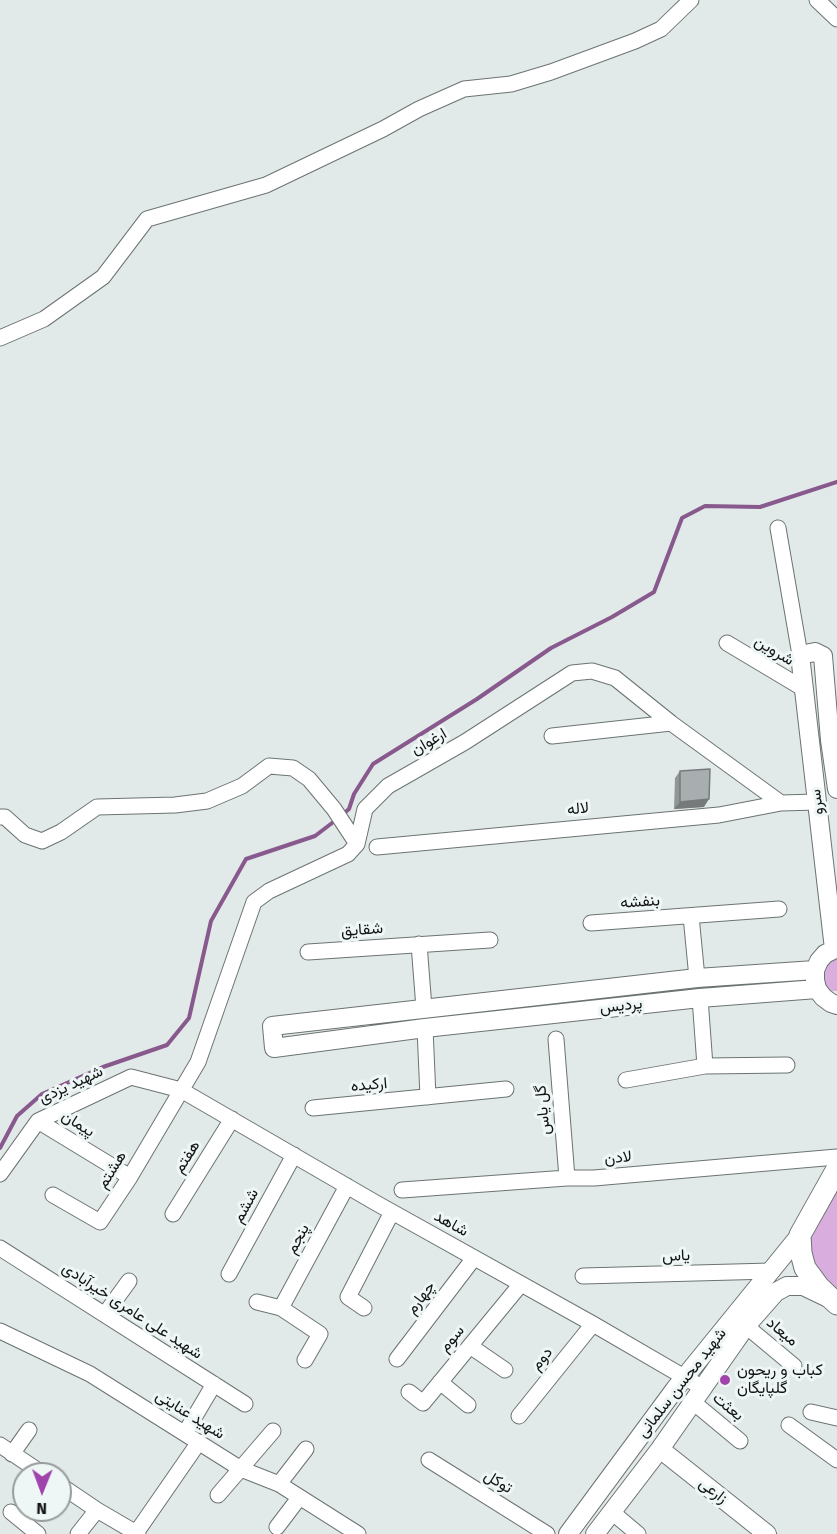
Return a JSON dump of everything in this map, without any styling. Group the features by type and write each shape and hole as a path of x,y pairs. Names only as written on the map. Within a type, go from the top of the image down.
{"main road":[{"path":"835,1301 819,1287 805,1268 800,1235 837,1169"}],"street":[{"path":"0,338 44,318 103,277 147,219 266,185 464,89 511,84 635,41 661,29 691,0"},
{"path":"817,0 837,19"},
{"path":"778,528 800,655 815,652 830,654"},
{"name":"شروین","path":"727,643 804,689"},
{"name":"سرو","path":"830,654 830,740 837,789"},
{"name":"سرو","path":"800,655 835,948"},
{"name":"ارغوان","path":"357,844 365,809 388,786 465,742 572,673 592,672 615,678 671,723 781,803"},
{"path":"552,736 671,723"},
{"path":"810,741 830,740"},
{"path":"0,817 5,817 25,835 42,841 62,832 97,807 175,805 207,801 242,786 269,766 293,768 309,779 334,808 357,844 348,854 269,891 254,902 198,1062 181,1090"},
{"path":"781,803 817,802"},
{"name":"لاله","path":"377,847 719,815 781,803"},
{"name":"بنفشه","path":"591,923 778,909"},
{"path":"691,916 705,1066"},
{"name":"شقایق","path":"308,952 490,940"},
{"path":"419,944 428,1097"},
{"path":"835,948 819,961 814,980 823,997 837,1005"},
{"name":"پردیس","path":"815,970 697,978 272,1026 274,1048 425,1028 700,998 817,989"},
{"name":"گل یاس","path":"556,1039 567,1178"},
{"path":"626,1080 705,1066 787,1065"},
{"name":"شهید یزدی","path":"0,1174 38,1120 131,1077 181,1090"},
{"name":"ارکیده","path":"313,1108 506,1089"},
{"name":"شاهد","path":"181,1090 392,1212 593,1324 684,1378 698,1395"},
{"name":"هشتم","path":"54,1195 100,1222 130,1178 181,1090"},
{"name":"هفتم","path":"173,1214 232,1119"},
{"name":"پیمان","path":"38,1120 130,1178"},
{"name":"ششم","path":"229,1274 294,1155"},
{"name":"لادن","path":"402,1190 594,1178 837,1157"},
{"name":"پنجم","path":"281,1308 347,1186"},
{"path":"364,1308 348,1297 392,1212"},
{"name":"شهید محسن سلمانی","path":"568,1534 684,1378 800,1235"},
{"name":"شهید علی عامری خیرآبادی","path":"0,1248 245,1404"},
{"name":"چهارم","path":"397,1359 474,1258"},
{"name":"یاس","path":"583,1276 771,1271"},
{"path":"105,1314 129,1281"},
{"name":"سوم","path":"409,1392 423,1403 521,1284"},
{"name":"شهید محسن سلمانی","path":"596,1534 660,1449 746,1326 776,1292 787,1286 803,1287 835,1301"},
{"path":"257,1302 281,1308 320,1334 305,1360"},
{"name":"دوم","path":"519,1416 593,1324"},
{"name":"میعاد","path":"746,1326 794,1366"},
{"name":"شهید عنایتی","path":"0,1331 90,1374 241,1469 279,1485 358,1534"},
{"path":"470,1346 506,1370"},
{"path":"440,1382 468,1405"},
{"path":"185,1433 214,1384"},
{"name":"بعثت","path":"698,1395 740,1441"},
{"path":"811,1412 837,1418"},
{"path":"789,1425 837,1460"},
{"path":"24,1462 6,1450 29,1430"},
{"path":"218,1495 273,1431"},
{"path":"72,1493 137,1534 199,1442"},
{"path":"279,1485 306,1449"},
{"name":"زارعی","path":"660,1449 767,1534"},
{"name":"توکل","path":"429,1460 548,1534"},
{"path":"277,1527 298,1498"},
{"path":"80,1533 97,1510"},
{"path":"11,1512 38,1534"},
{"path":"613,1513 638,1534"}],"shaded area":[{"path":"837,959 837,991 832,991 827,989 819,971 830,960"},
{"path":"837,1186 837,1292 815,1267 809,1239"}],"building":[{"path":"710,769 709,799 680,802 680,771"}],"waterway":[{"path":"342,815 349,809 354,794 373,764 477,699 551,648 612,617 654,592 682,518 705,506 760,507 837,482"},
{"path":"0,1148 17,1116 42,1094 103,1067 167,1045 189,1018 211,921 246,859 315,836 336,820"}],"place":[{"name":"کباب و ریحون گلپایگان","path":"725,1380"}]}
